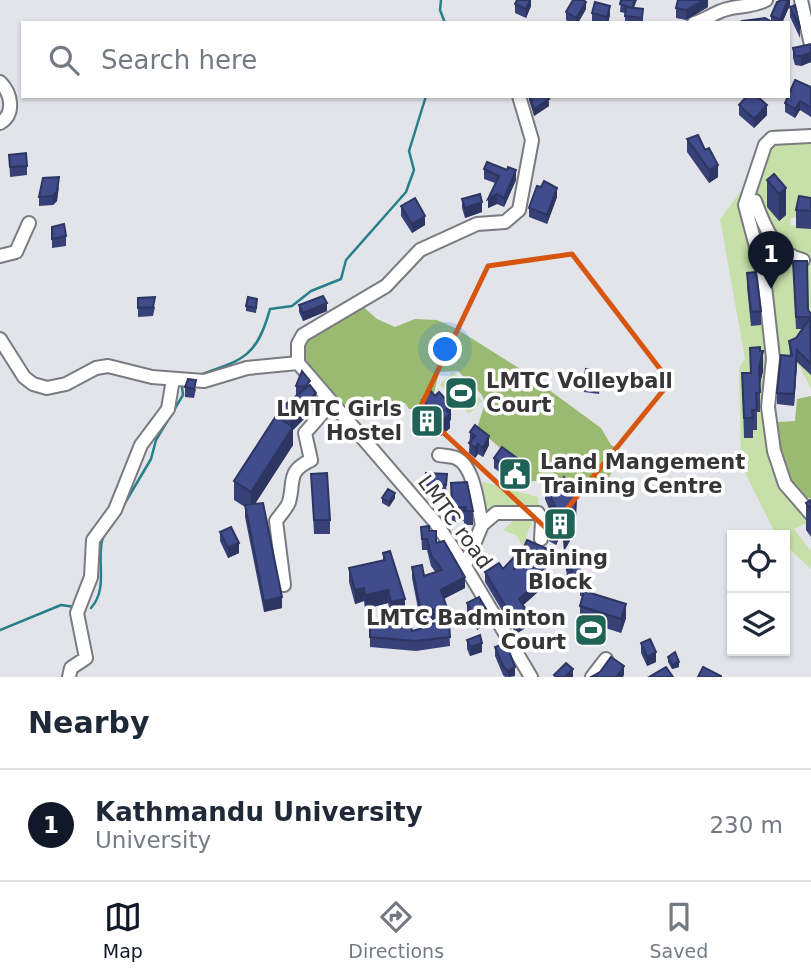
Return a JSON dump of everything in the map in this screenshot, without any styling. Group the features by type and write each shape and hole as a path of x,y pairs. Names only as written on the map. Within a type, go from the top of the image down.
{"street":[{"path":"801,0 811,45"},
{"path":"703,21 723,10 761,1"},
{"path":"0,82 10,97 11,107 6,120 0,124"},
{"path":"0,339 24,377 33,384 47,388 66,384 96,368 108,366 194,380 214,379 247,368 298,363 298,344 303,335 386,286 421,250 477,224 505,222 512,218 519,209 531,139 520,98"},
{"path":"811,136 772,138 765,145 749,201 745,205 746,217 764,276 767,301 773,358 768,407 774,451 785,484 811,513"},
{"path":"749,201 755,201 771,237 781,250 803,260"},
{"path":"0,256 16,252 29,223"},
{"name":"LMTC road","path":"298,363 416,498 465,566 531,677"},
{"path":"69,677 71,668 86,657 77,613 91,577 93,540 115,510 141,445 169,410 175,379"},
{"path":"284,585 276,521 289,502 290,481 294,474 312,460 305,433 332,402"},
{"path":"439,455 455,458 463,465 478,496 482,525"},
{"path":"465,566 482,525 496,513 534,511 541,516 541,539"},
{"path":"592,677 606,659"}],"highlighted area":[{"path":"572,254 670,382 549,531 419,410 488,266"}],"green space":[{"path":"811,130 811,216 791,218 790,225 811,229 811,389 799,365 774,363 766,418 807,498 811,499 811,521 794,529 811,551 811,569 790,550 790,530 774,530 741,465 739,368 745,359 720,219 748,182 768,131"},
{"path":"360,304 377,319 395,327 415,319 437,320 455,328 522,370 601,428 611,445 620,449 624,465 613,469 602,487 589,491 550,480 521,481 521,466 477,428 485,403 482,395 458,371 439,372 434,393 416,409 409,409 405,403 376,406 361,412 346,406 308,364 305,347 308,337"},
{"name":"LMTC Volleyball Court","path":"453,372 482,401 469,414 440,385"},
{"path":"811,396 811,499 802,494 789,477 782,454 778,422 795,421 797,399"},
{"path":"484,482 538,497 539,509 497,507 485,514 478,487"},
{"path":"514,520 532,521 523,547 517,536 503,530"}],"building":[{"path":"517,0 530,0 526,9 515,4"},
{"path":"573,0 586,2 576,18 566,12"},
{"path":"621,0 635,0 632,8 620,4"},
{"path":"678,0 704,0 686,10 676,8"},
{"path":"788,0 780,20 771,16 777,2"},
{"path":"595,2 610,6 607,17 592,13"},
{"path":"795,5 800,28 800,29 790,7"},
{"path":"626,7 643,9 642,18 625,16"},
{"path":"765,18 770,21 743,21"},
{"path":"811,44 811,53 795,56 793,48"},
{"path":"795,80 811,87 811,108 800,101 795,109 785,103 790,98"},
{"path":"531,98 549,99 534,109"},
{"path":"745,98 759,98 767,105 754,119 739,105"},
{"path":"698,135 705,150 709,148 718,165 709,170 687,139"},
{"path":"26,153 27,166 10,167 9,155"},
{"path":"487,162 507,170 508,167 516,170 504,198 497,194 488,199 499,176 484,169"},
{"path":"774,174 786,188 779,194 767,180"},
{"path":"59,177 57,191 53,196 39,197 43,178"},
{"path":"544,181 557,188 547,215 529,208 537,186 541,187"},
{"path":"480,194 482,202 465,208 462,199"},
{"path":"799,196 811,198 811,211 796,210"},
{"path":"415,198 425,216 412,224 401,206"},
{"path":"64,224 66,236 52,239 52,227"},
{"path":"793,261 807,261 808,310 811,317 796,317"},
{"path":"756,272 761,311 751,312 747,273"},
{"path":"323,296 327,303 303,313 299,305"},
{"path":"155,297 153,307 138,308 138,298"},
{"path":"248,297 257,299 256,308 246,306"},
{"path":"810,318 811,364 797,350 794,394 777,393 781,355 792,356 789,341 796,338"},
{"path":"760,347 760,351 763,351 759,367 760,392 756,393 757,410 752,410 753,418 744,418 742,373 751,373 750,348"},
{"path":"586,369 601,372 599,385 584,382"},
{"path":"302,371 310,381 305,387 296,386"},
{"path":"188,379 196,380 194,389 185,387"},
{"path":"310,385 316,393 290,419 281,408"},
{"path":"431,391 435,396 439,392 451,405 446,410 450,414 441,422 437,417 433,421 421,408 426,404 422,400"},
{"path":"276,416 293,427 251,492 234,481"},
{"path":"475,425 489,436 483,448 478,444 475,448 469,443 475,436 470,432"},
{"path":"502,447 521,461 512,472 494,458"},
{"path":"327,473 330,520 314,520 311,474"},
{"path":"426,473 447,474 446,485 426,485"},
{"path":"564,477 576,501 575,518 564,537 562,518 556,531 549,527 555,514 550,514 551,506 555,506 545,485"},
{"path":"467,482 473,511 464,511 466,507 452,508 451,483"},
{"path":"388,489 395,493 389,502 382,498"},
{"path":"263,503 282,597 264,601 245,505"},
{"path":"429,526 429,531 436,531 436,543 444,541 465,577 441,590 446,605 421,613 412,567 422,565 424,576 442,570 431,555 427,539 422,539 421,527"},
{"path":"231,527 239,543 228,548 220,532"},
{"path":"527,540 550,550 542,568 548,574 519,599 530,616 516,624 485,572 499,563 503,569 514,557 514,570"},
{"path":"390,551 405,599 391,602 388,590 365,595 364,588 355,590 349,568 385,560 383,553"},
{"path":"578,553 581,576 573,577 572,570 567,570 565,555"},
{"path":"581,581 590,582 588,592 580,591"},
{"path":"584,591 626,604 621,619 580,606"},
{"path":"479,597 489,614 477,621 467,603"},
{"path":"370,620 388,620 389,625 410,624 412,631 424,628 423,624 449,623 450,637 416,641 370,637"},
{"path":"480,635 482,643 470,647 467,640"},
{"path":"650,639 656,652 647,657 641,643"},
{"path":"506,643 515,667 508,671 495,647"},
{"path":"675,652 679,662 672,665 668,657"},
{"path":"611,657 624,666 617,677 591,677 600,672"},
{"path":"566,663 573,669 565,677 556,677 554,675"},
{"path":"666,667 673,677 649,677"},
{"path":"703,667 721,676 721,677 698,677"}],"waterway":[{"path":"441,0 440,10 444,21"},
{"path":"199,375 227,365 246,354 260,337 270,309 292,306 311,291 341,279 346,260 406,192 414,170 409,151 425,98"},
{"path":"122,508 151,459 156,440 183,395 182,387"},
{"path":"91,608 101,584 102,541 111,526"},
{"path":"0,630 61,605 75,607"}],"place":[{"name":"Kathmandu University","path":"771,289"},
{"name":"LMTC Volleyball Court","path":"461,393"},
{"name":"LMTC Girls Hostel","path":"427,421"},
{"name":"Land Mangement Training Centre","path":"515,474"},
{"name":"Training Block","path":"560,524"},
{"name":"LMTC Badminton Court","path":"591,630"}]}
